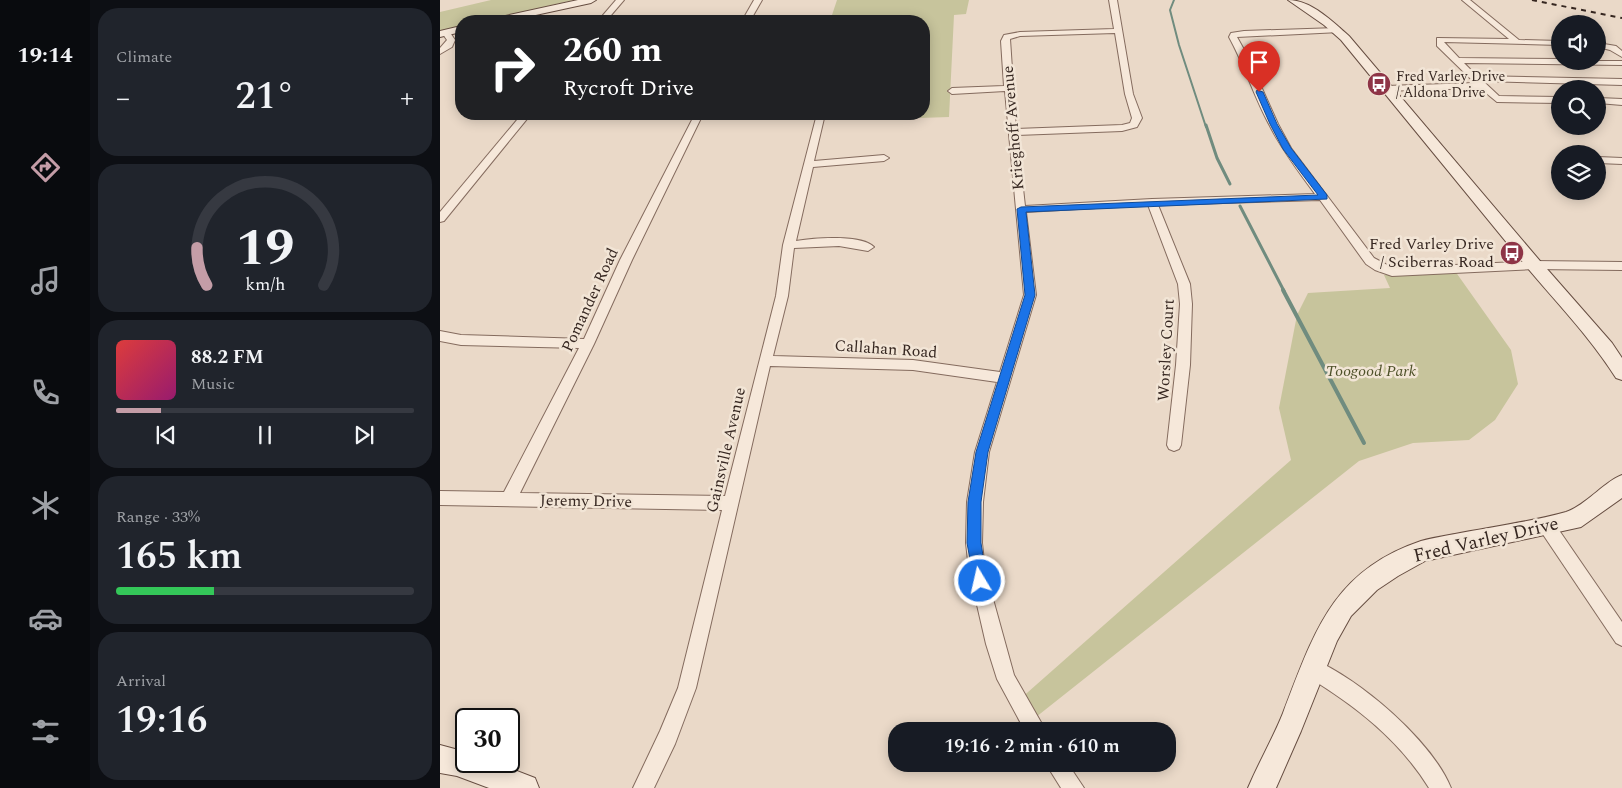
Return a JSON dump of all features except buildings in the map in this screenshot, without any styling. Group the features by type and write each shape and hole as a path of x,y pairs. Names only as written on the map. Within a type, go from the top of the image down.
{"street":[{"path":"523,15 591,0"},
{"path":"607,15 620,0"},
{"path":"749,15 758,0"},
{"path":"1012,132 1122,128 1134,125 1136,118 1129,94 1113,0"},
{"path":"1293,0 1337,30 1606,348 1622,373"},
{"path":"1466,0 1516,41"},
{"path":"1337,30 1244,33 1234,34 1233,37 1281,138 1370,261 1379,268 1392,272 1534,265 1622,266"},
{"name":"Krieghoff Avenue","path":"1031,722 1006,679 987,618 977,570 974,543 975,502 982,452 1030,295 1004,41 1007,37 1020,34 1118,31"},
{"path":"440,52 449,45 451,40 443,33"},
{"path":"1551,43 1440,40 1440,44 1497,99 1551,100"},
{"path":"1606,47 1622,54"},
{"path":"1456,60 1622,63"},
{"path":"1475,78 1622,82"},
{"path":"1386,89 1483,85"},
{"path":"952,91 1009,88"},
{"path":"1606,101 1622,102"},
{"path":"440,219 521,120"},
{"name":"Pomander Road","path":"509,499 588,344 626,260 696,120"},
{"name":"Gainsville Avenue","path":"643,788 668,737 687,688 782,296 789,245 820,120"},
{"path":"809,164 884,158"},
{"path":"1606,160 1622,161"},
{"path":"1021,209 1152,202 1324,197"},
{"name":"Worsley Court","path":"1152,202 1185,290 1183,365 1174,445"},
{"path":"789,245 837,242 855,243 868,247"},
{"path":"440,336 461,340 588,344"},
{"name":"Callahan Road","path":"765,361 912,365 1004,378"},
{"name":"Fred Varley Drive","path":"1262,788 1280,751 1312,668 1343,608 1373,578 1423,551 1573,520 1583,512 1600,505 1622,484"},
{"name":"Jeremy Drive","path":"440,498 731,504"},
{"path":"1546,525 1622,637"},
{"path":"1312,668 1357,696 1406,738 1430,768 1441,788"},
{"path":"440,759 457,762 507,785"},
{"path":"1062,772 1074,788"}],"green space":[{"path":"491,0 574,0 508,15 455,15 455,27 440,31 440,12"},
{"path":"837,0 969,0 966,14 954,15 949,117 930,118 930,15 832,15"},
{"name":"Toogood Park","path":"1455,271 1511,350 1518,384 1495,420 1469,440 1413,443 1359,461 1031,721 1019,700 1291,460 1279,408 1297,315 1308,293 1390,288 1384,275"}],"waterway":[{"path":"1174,0 1170,10 1179,45 1206,127"},
{"path":"1206,125 1217,158 1230,184"},
{"path":"1240,206 1284,291"},
{"path":"1283,290 1364,443"}],"railway":[{"path":"1532,0 1622,18"}],"place":[{"name":"Fred Varley Drive / Aldona Drive","path":"1379,84"},
{"name":"Fred Varley Drive / Sciberras Road","path":"1512,253"}],"route":[{"path":"980,581 974,543 975,502 982,452 1030,295 1021,209 1152,202 1324,197 1287,149 1259,92"}]}
